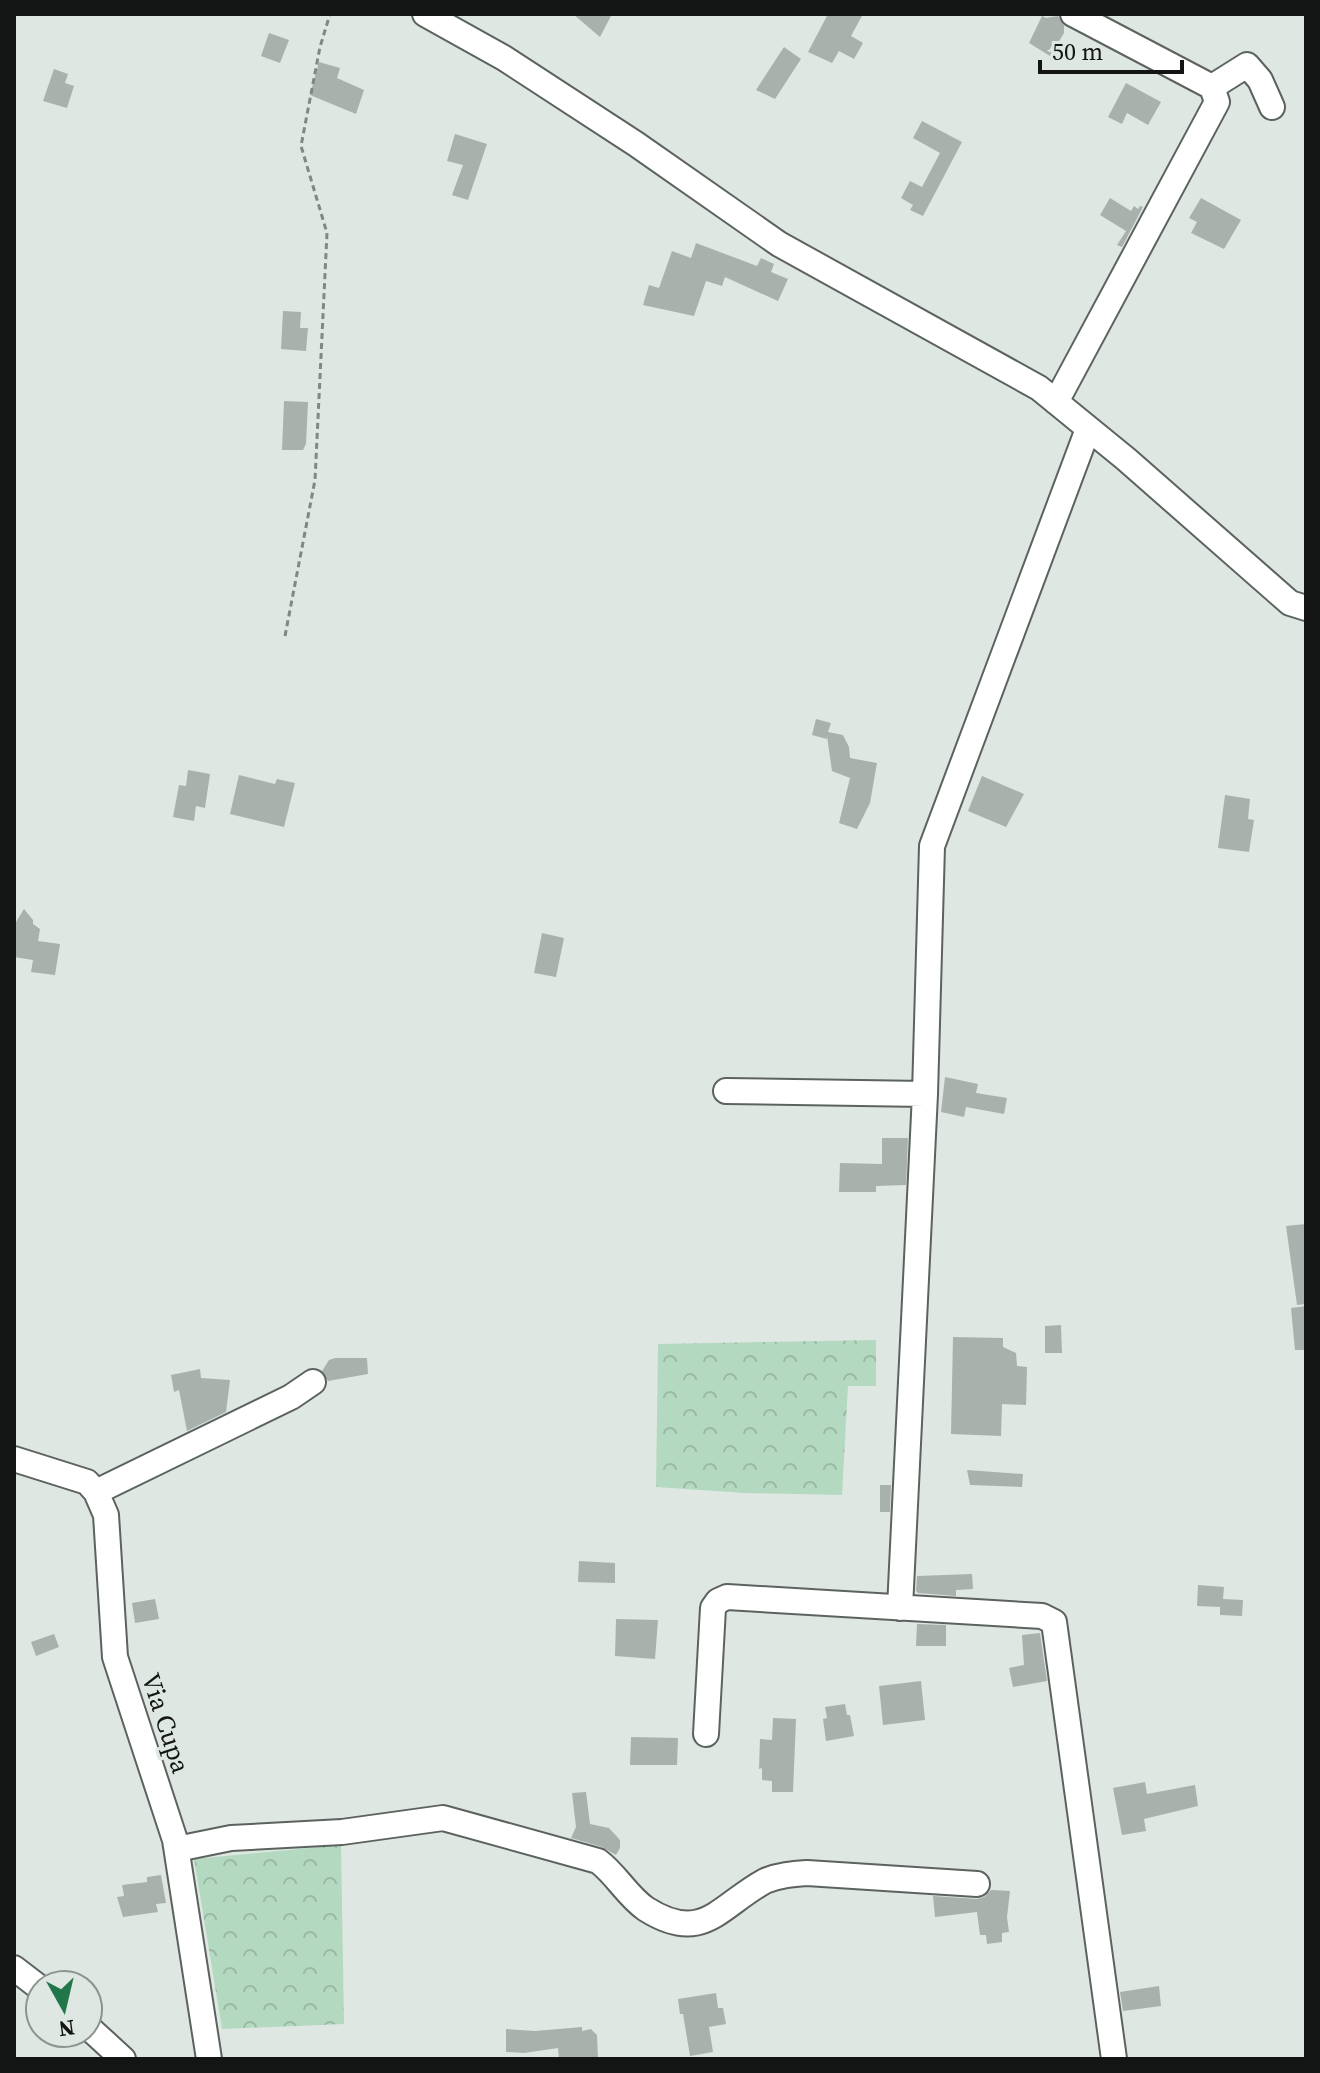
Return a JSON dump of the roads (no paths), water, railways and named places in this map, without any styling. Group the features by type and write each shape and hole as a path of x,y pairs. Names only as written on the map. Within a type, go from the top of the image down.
{"street":[{"path":"425,14 504,58 636,144 779,244 1039,388 1290,603 1306,608"},
{"path":"1056,402 1217,102 1212,87 1073,14"},
{"path":"1212,87 1247,65 1260,80 1272,107"},
{"path":"900,1608 925,1094 932,846 1088,429"},
{"path":"726,1091 925,1094"},
{"path":"14,1459 87,1482 96,1492 291,1397 313,1382"},
{"name":"Via Cupa","path":"96,1492 106,1515 115,1657 177,1849 209,2059"},
{"path":"706,1734 713,1608 718,1601 727,1597 1042,1616 1054,1622 1114,2059"},
{"path":"177,1849 231,1838 342,1832 443,1818 598,1861 644,1908 685,1925 709,1920 780,1875 807,1873 977,1884"},
{"path":"104,2042 123,2059"}]}
